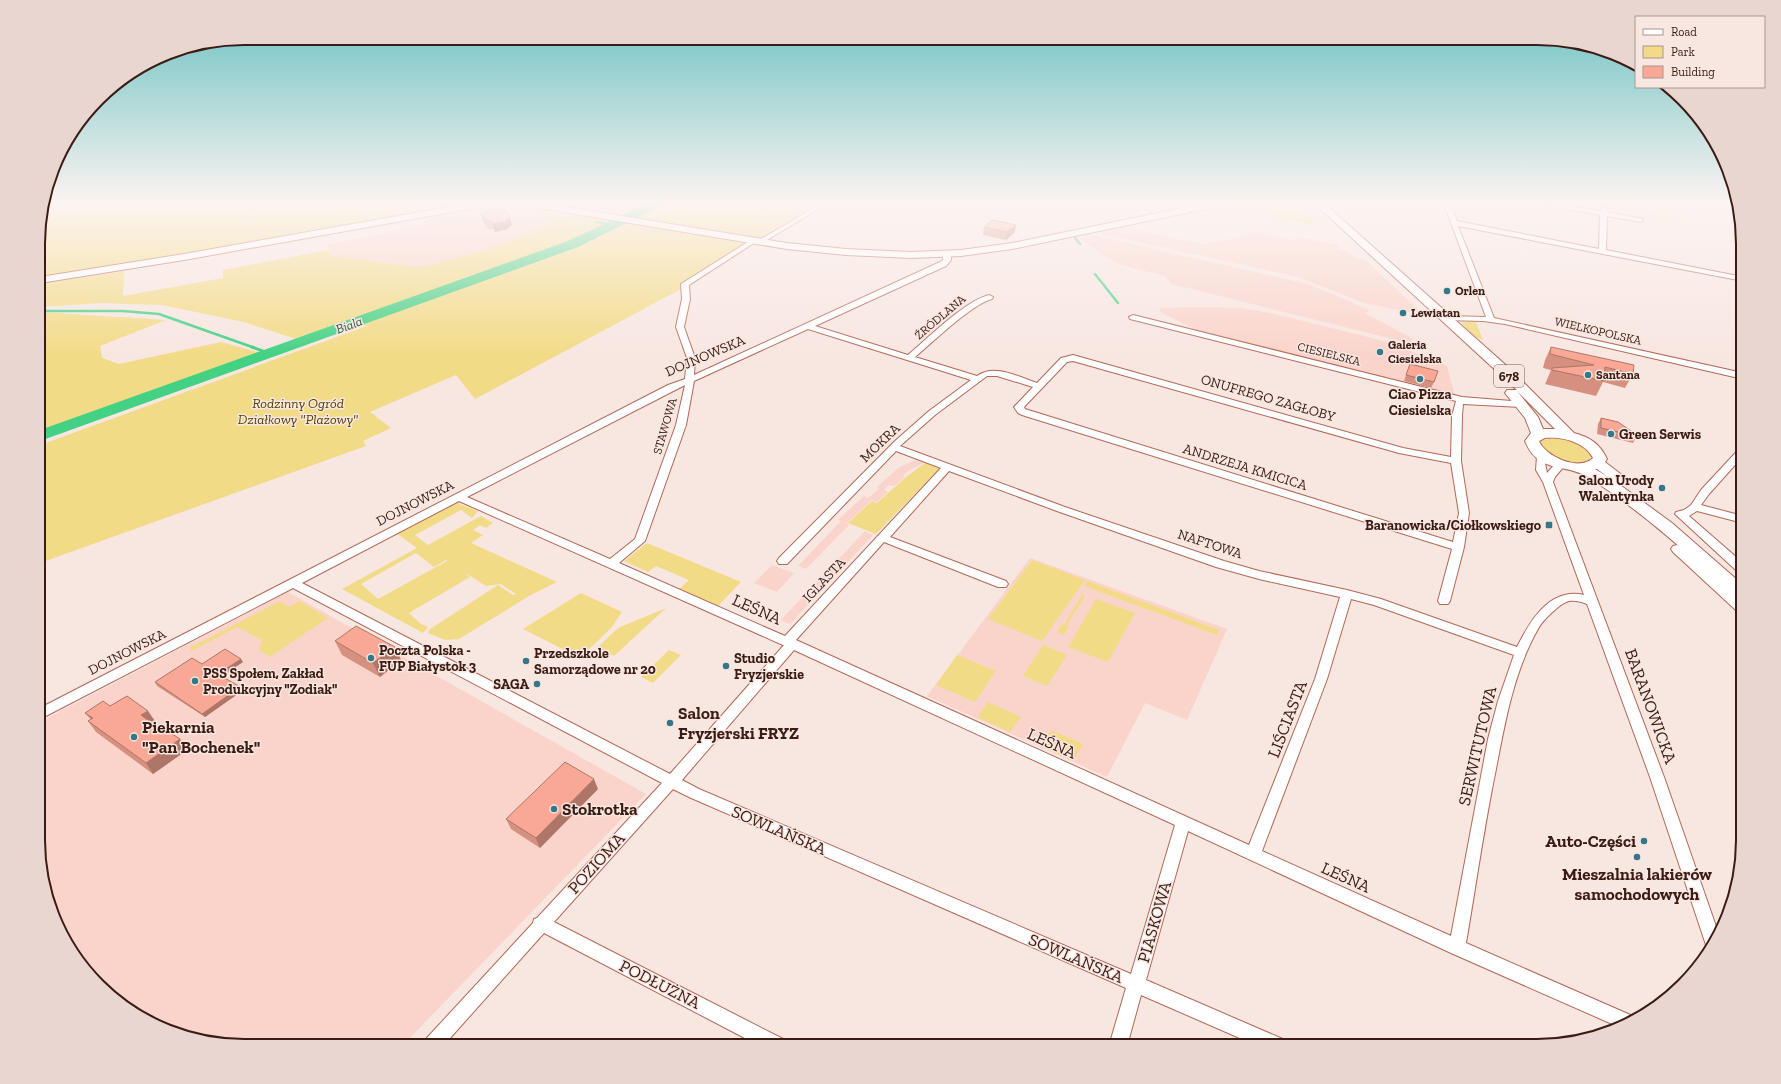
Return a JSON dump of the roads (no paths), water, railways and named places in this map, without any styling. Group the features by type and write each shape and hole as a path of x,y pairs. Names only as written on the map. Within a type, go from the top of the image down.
{"highway":[{"path":"45,279 197,255"},
{"path":"898,255 926,255"},
{"name":"678","path":"1367,255 1486,366 1531,417 1539,435 1547,433 1569,436 1587,443 1596,450 1600,459 1598,463"},
{"name":"678","path":"1373,255 1447,318 1505,371 1569,436"},
{"path":"1539,435 1534,437 1532,446 1542,456 1560,464 1583,468 1598,463 1661,509 1736,576"},
{"path":"1583,468 1615,487 1641,506 1692,548 1736,589"}],"street":[{"name":"STAWOWA","path":"611,564 640,542 680,425 690,383 688,380 691,359 680,323 686,304 685,284 734,255"},
{"name":"DOJNOWSKA","path":"45,711 671,387 704,374 943,264 947,260 947,255"},
{"path":"1466,255 1491,320"},
{"path":"1611,255 1736,278"},
{"name":"ŹRÓDLANA","path":"909,358 966,310 981,300 989,297"},
{"name":"CIESIELSKA","path":"1133,317 1462,400 1485,403 1521,404"},
{"name":"WIELKOPOLSKA","path":"1447,318 1491,320 1736,375"},
{"path":"807,326 977,379"},
{"name":"ONUFREGO ZAGŁOBY","path":"1039,386 1064,360 1073,358 1402,451 1456,461"},
{"name":"MOKRA","path":"783,561 894,447 932,414 977,379 989,373 1011,377 1039,386"},
{"name":"ANDRZEJA KMICICA","path":"1039,386 1019,407 1024,413 1458,547"},
{"path":"1444,601 1458,547 1464,513 1456,461 1457,416 1459,403 1462,400"},
{"name":"NAFTOWA","path":"894,447 1061,509 1220,564 1259,575 1377,602 1521,653"},
{"name":"BARANOWICKA","path":"1542,456 1539,464 1542,474 1548,482 1592,601 1656,777 1711,936"},
{"path":"1736,458 1705,492 1695,507 1688,513 1680,514 1736,564"},
{"path":"1548,482 1550,476 1560,464"},
{"name":"IGLASTA","path":"789,643 947,467"},
{"name":"LEŚNA","path":"459,497 789,643 1184,822 1253,855 1622,1020"},
{"path":"1695,507 1736,518"},
{"path":"882,538 1002,584"},
{"path":"1677,549 1736,604"},
{"name":"SOWLAŃSKA","path":"293,583 671,782 1263,1039"},
{"name":"LIŚCIASTA","path":"1253,855 1321,679 1347,594"},
{"name":"SERWITUTOWA","path":"1458,947 1476,833 1492,753 1509,683 1533,628 1543,615 1566,598 1592,601"},
{"name":"POZIOMA","path":"437,1039 540,924 671,782 789,643"},
{"name":"PIASKOWA","path":"1120,1039 1184,822"},
{"name":"PODŁUŻNA","path":"540,924 549,927 765,1039"}],"waterway":[{"name":"Biala","path":"45,434 544,255"},
{"path":"1095,274 1118,303"},
{"path":"45,311 123,311 159,314 255,348"},
{"path":"252,347 268,353"}],"place":[{"name":"Orlen","path":"1447,291"},
{"name":"Lewiatan","path":"1403,313"},
{"name":"Galeria Ciesielska","path":"1380,352"},
{"name":"Santana","path":"1588,375"},
{"name":"Ciao Pizza Ciesielska","path":"1420,379"},
{"name":"Green Serwis","path":"1611,434"},
{"name":"Salon Urody Walentynka","path":"1662,488"},
{"name":"Baranowicka/Ciołkowskiego","path":"1549,525"},
{"name":"Poczta Polska - FUP Białystok 3","path":"371,658"},
{"name":"Przedszkole Samorządowe nr 20","path":"526,661"},
{"name":"Studio Fryzjerskie","path":"726,666"},
{"name":"PSS Społem, Zakład Produkcyjny \"Zodiak\"","path":"195,681"},
{"name":"SAGA","path":"537,684"},
{"name":"Salon Fryzjerski FRYZ","path":"670,723"},
{"name":"Piekarnia \"Pan Bochenek\"","path":"134,737"},
{"name":"Stokrotka","path":"554,809"},
{"name":"Auto-Części","path":"1644,841"},
{"name":"Mieszalnia lakierów samochodowych","path":"1637,857"}],"park label":[{"name":"Rodzinny Ogród Działkowy \"Plażowy\"","path":"298,412"}]}
